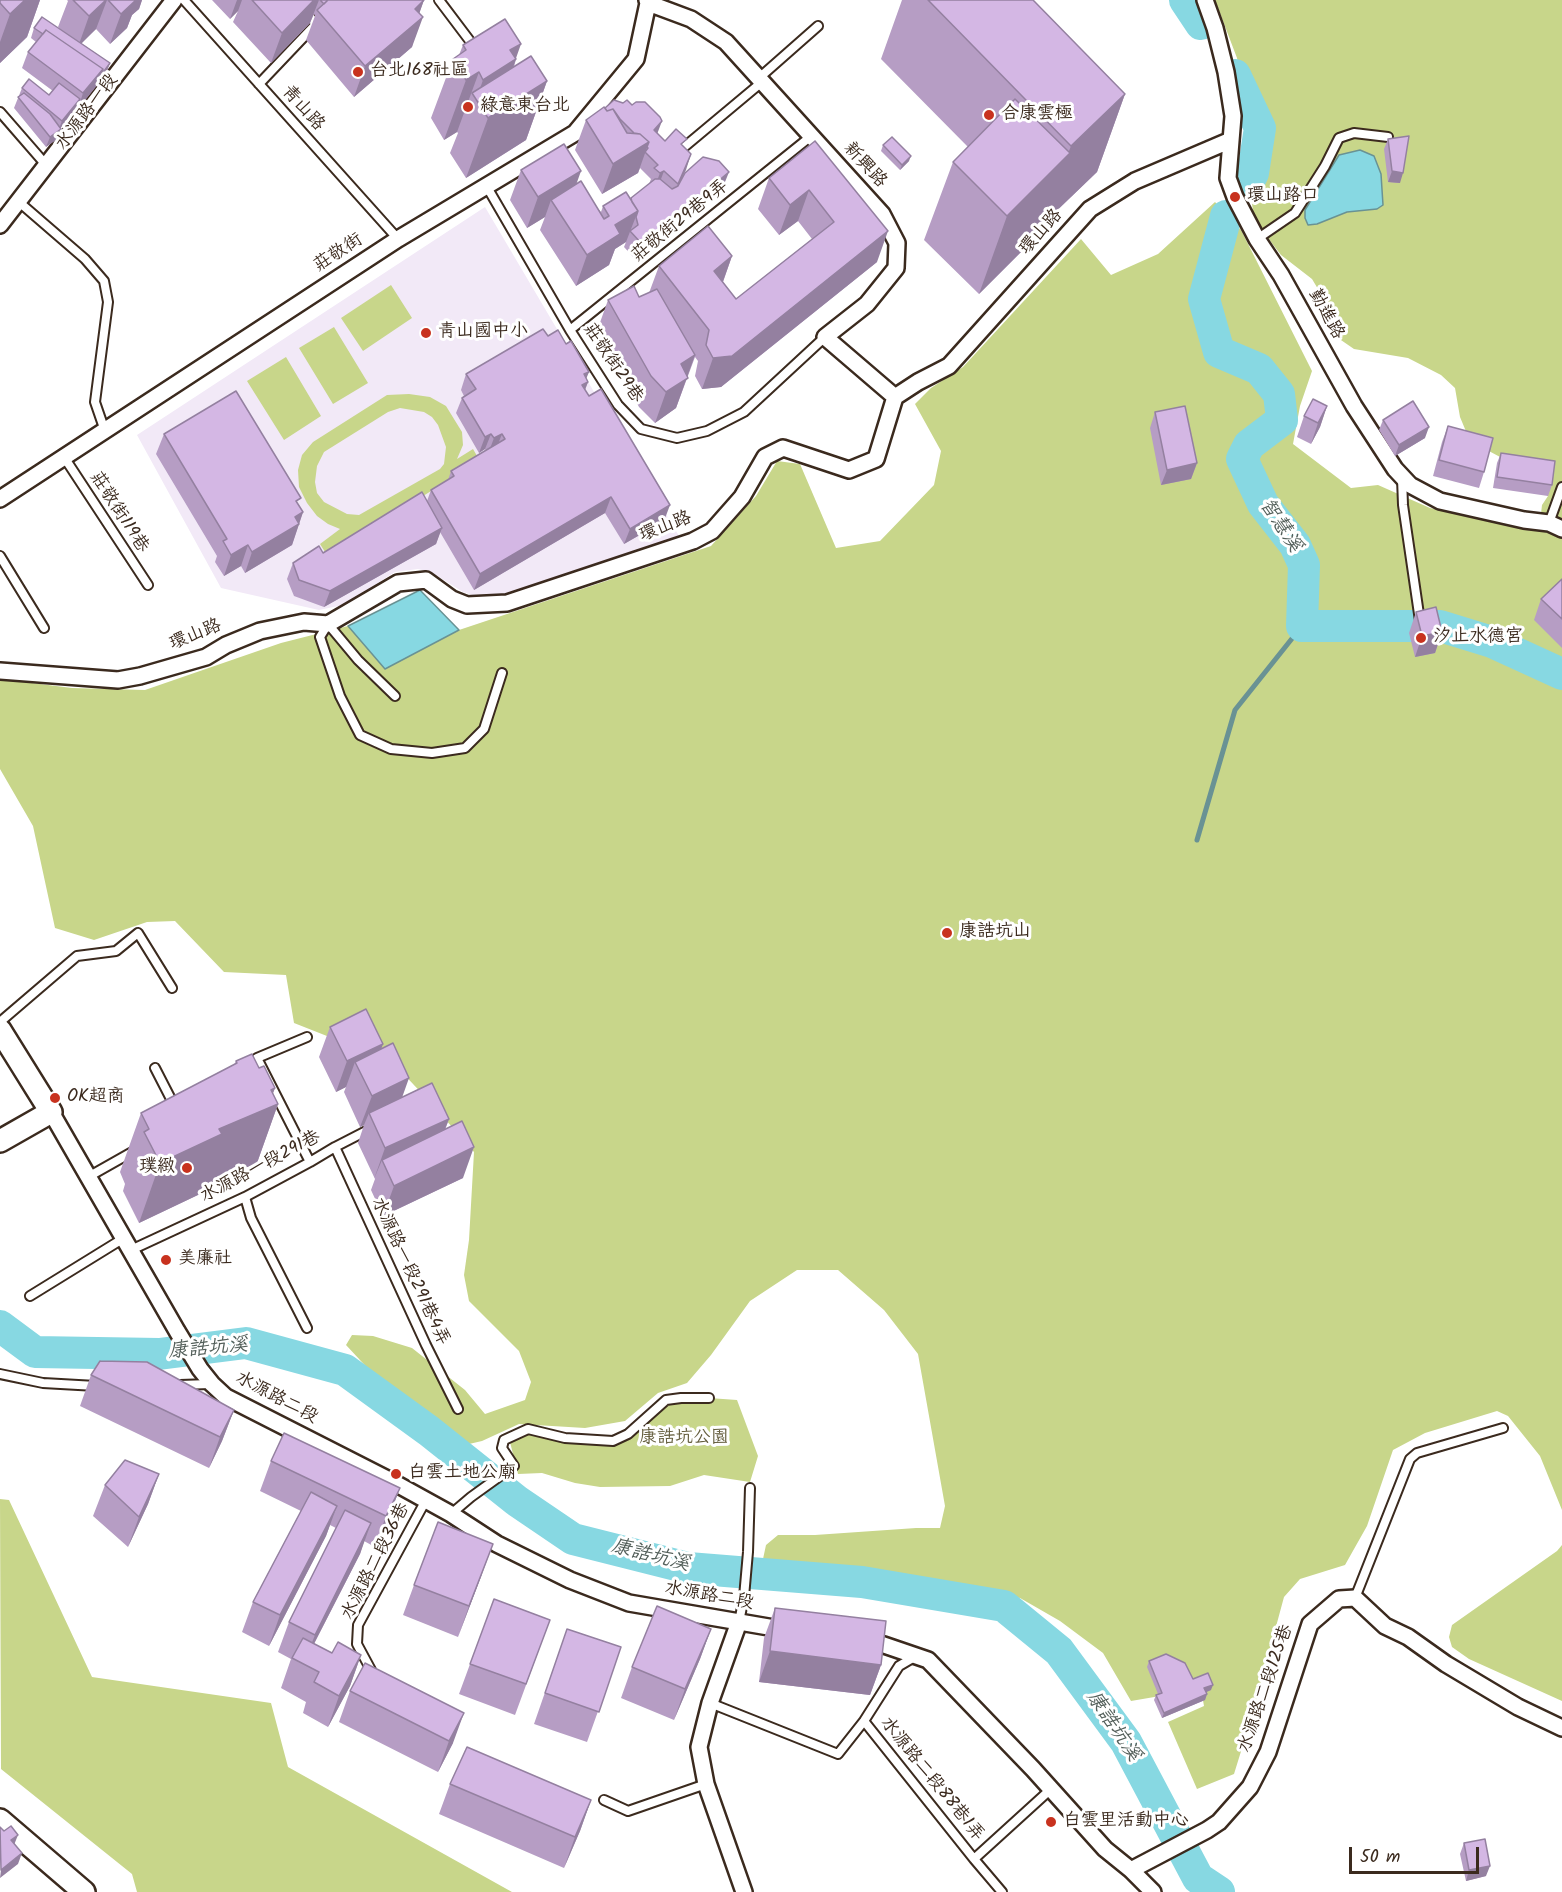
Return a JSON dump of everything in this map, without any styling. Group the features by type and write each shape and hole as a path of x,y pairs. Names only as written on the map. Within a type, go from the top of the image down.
{"street":[{"name":"水源路一段","path":"0,225 174,0"},
{"name":"勤進路","path":"1205,0 1226,72 1233,116 1228,178 1235,197 1354,406 1395,469 1410,485 1440,501 1555,526"},
{"name":"新興路","path":"648,1 691,19 726,42 882,214 897,243 896,268 867,304 825,337"},
{"name":"莊敬街","path":"0,499 398,239 575,133 636,59 648,1"},
{"name":"環山路","path":"0,671 118,680 140,676 206,657 226,645 260,631 304,622 328,624 398,583 426,580 452,599 467,605 507,603 693,541 712,531 742,497 765,457 783,448 849,470 876,459 895,397 949,366 1090,209 1135,181 1231,140"},
{"path":"825,337 895,397"},
{"path":"0,1030 128,1244"},
{"path":"0,1141 51,1112"},
{"name":"水源路二段","path":"128,1244 200,1369 226,1397 426,1500 496,1544 579,1584 629,1603 799,1632"},
{"path":"1355,1598 1385,1626 1408,1637 1446,1664 1518,1707 1562,1728"},
{"name":"水源路二段125巷","path":"1131,1870 1219,1822 1250,1787 1268,1752 1310,1624 1339,1599 1355,1598"},
{"path":"739,1622 710,1703 699,1747 706,1784 744,1892"},
{"path":"852,1640 884,1645 928,1660 1105,1849 1153,1892"},
{"path":"0,1820 84,1892"}],"lane":[{"name":"青山路","path":"184,0 398,239"},
{"path":"259,84 316,24 295,0"},
{"path":"439,0 478,52"},
{"path":"682,148 761,80 818,26"},
{"path":"0,112 47,166"},
{"path":"1257,239 1294,213 1325,165 1339,138 1354,133 1388,137"},
{"name":"莊敬街29巷9弄","path":"570,330 810,137"},
{"name":"莊敬街29巷","path":"487,187 570,330 618,405 641,429 677,438 707,431 744,412 825,337"},
{"path":"19,202 85,259 104,281 108,302 95,402 105,431"},
{"name":"莊敬街119巷","path":"64,457 148,585"},
{"path":"1402,477 1403,505 1421,630"},
{"path":"1555,526 1562,487"},
{"path":"0,556 44,628"},
{"path":"395,696 358,660 328,624 320,637 340,696 350,716 360,735 391,749 432,753 465,748 484,729 502,673"},
{"path":"0,1022 77,956 116,951 138,933 172,988"},
{"path":"307,1037 258,1058 310,1162"},
{"path":"154,1068 179,1114"},
{"name":"水源路一段291巷","path":"30,1296 128,1244 245,1197 335,1146 375,1127"},
{"path":"88,1177 145,1145"},
{"name":"水源路一段291巷4弄","path":"335,1146 426,1345 458,1409"},
{"path":"245,1197 251,1218 308,1328"},
{"path":"0,1374 43,1383 100,1386"},
{"name":"水源路二段","path":"167,1386 212,1383"},
{"path":"451,1514 514,1466 502,1448 504,1440 528,1429 565,1438 613,1441 628,1434 666,1400 709,1398"},
{"path":"1355,1598 1410,1459 1417,1453 1503,1428"},
{"path":"739,1622 748,1552 750,1488"},
{"name":"水源路二段36巷","path":"375,1676 357,1644 358,1625 426,1500"},
{"path":"710,1703 838,1754 864,1721 899,1666 918,1656"},
{"name":"水源路二段88巷1弄","path":"864,1721 1002,1892"},
{"path":"604,1800 628,1811 706,1784"},
{"path":"974,1859 1051,1789"}],"shaded area":[{"name":"青山國中小","path":"485,207 679,536 506,594 472,595 431,572 418,569 395,572 343,605 319,610 221,588 137,435"}],"green space":[{"path":"1215,0 1562,0 1562,1510 1540,1456 1508,1416 1497,1411 1425,1433 1393,1450 1367,1526 1345,1565 1300,1579 1284,1597 1234,1774 1197,1789 1168,1722 1204,1706 1201,1689 1131,1701 1103,1653 1060,1621 1020,1598 969,1590 924,1579 782,1565 763,1559 766,1545 778,1535 940,1528 945,1506 918,1354 884,1310 838,1270 797,1270 750,1301 711,1355 687,1383 658,1393 625,1421 585,1428 519,1424 482,1441 469,1444 373,1374 346,1345 352,1335 373,1336 412,1348 465,1390 485,1414 525,1400 531,1382 519,1351 469,1301 464,1275 469,1240 474,1152 380,1049 332,1038 294,1023 286,975 224,972 175,921 147,922 94,940 55,928 33,826 0,769 0,679 72,688 145,690 281,643 348,626 385,668 459,630 711,546 756,496 777,461 800,464 836,548 880,541 934,485 941,451 915,404 931,388 963,367 1081,239 1111,275 1158,254 1215,202 1241,230 1312,371 1300,406 1293,444 1351,488 1378,485 1430,508 1539,531 1542,505 1548,496 1502,458 1470,441 1460,417 1455,388 1441,375 1408,358 1354,349 1338,338 1333,314 1312,279 1281,255 1258,225 1253,211 1246,159 1251,119 1237,58"},
{"path":"391,285 412,318 363,351 341,318"},
{"path":"334,327 368,383 333,404 299,348"},
{"path":"286,357 321,416 284,440 247,381"},
{"path":"409,394 430,397 446,406 462,432 463,445 457,459 473,449 480,461 327,555 320,544 340,529 317,516 307,503 299,487 298,470 302,455 313,442 387,395","holes":["400,408 424,412 438,425 446,447 444,464 440,469 359,515 347,514 324,502 317,493 315,482 317,466 324,452 388,412"]},
{"name":"康誥坑公園","path":"709,1398 737,1400 758,1456 750,1482 704,1475 670,1486 600,1487 575,1483 542,1473 518,1474 510,1442 531,1432 571,1442 621,1442 666,1400"},
{"path":"0,1499 9,1500 92,1677 271,1703 288,1767 512,1892 137,1892 132,1874 1,1769"},
{"path":"1562,1545 1562,1701 1469,1659 1452,1647 1449,1637 1452,1625 1557,1551"}],"water":[{"path":"1360,150 1374,156 1381,174 1383,205 1377,209 1347,212 1317,224 1308,225 1305,210 1339,155"},
{"path":"420,590 459,630 385,669 348,626"}],"building":[{"path":"0,0 25,0 10,14"},
{"path":"73,0 106,0 89,16"},
{"path":"108,0 136,0 121,14"},
{"path":"252,0 314,0 282,33"},
{"path":"328,0 424,0 415,9 423,17 365,66 317,10"},
{"path":"928,0 1033,0 1125,94 1071,146"},
{"path":"42,17 110,63 102,74 103,69 46,30 43,34 34,28"},
{"path":"505,19 521,44 510,50 516,59 483,80 479,72 466,80 453,59 466,50 463,45"},
{"path":"46,30 103,69 83,93 28,52"},
{"path":"531,56 547,81 488,118 472,93"},
{"path":"29,79 49,95 59,83 80,99 62,121 22,88"},
{"path":"24,93 50,114 61,129 50,137 18,97"},
{"path":"1015,99 1070,153 1007,216 953,162"},
{"path":"614,100 623,103 627,100 632,105 636,102 645,102 660,117 662,121 654,130 665,141 676,129 687,139 681,144 691,154 678,184 664,171 660,173 654,168 658,165 645,152 649,142 640,134 634,133 613,109 607,111 605,108"},
{"path":"604,107 607,111 613,109 627,133 640,134 649,142 613,164 586,120"},
{"path":"1409,136 1403,173 1392,171 1388,139"},
{"path":"892,137 911,156 902,165 883,145"},
{"path":"815,141 888,231 732,356 713,358 706,345 709,330 659,266 708,226 732,256 714,271 736,299 834,222 809,190 790,205 769,178"},
{"path":"564,144 581,171 538,197 521,170"},
{"path":"703,157 719,161 729,172 642,244 630,231 638,225 636,217 638,211 631,198 655,179 660,179 672,189 678,186 685,173"},
{"path":"581,181 604,219 609,216 603,206 626,192 638,211 615,225 620,234 587,255 551,200"},
{"path":"634,286 639,297 657,289 695,355 681,364 688,378 666,392 651,376 608,300"},
{"path":"543,329 548,336 558,330 566,344 571,341 589,372 584,374 588,382 582,385 589,396 601,389 670,505 630,529 611,497 480,574 431,490 454,476 451,471 505,439 502,434 494,438 491,434 485,437 462,398 476,389 466,374"},
{"path":"236,391 301,498 296,501 303,512 295,517 299,524 252,552 248,545 231,555 223,541 227,539 164,434"},
{"path":"1313,399 1327,406 1318,423 1304,416"},
{"path":"1413,401 1429,427 1399,445 1383,420"},
{"path":"1185,406 1197,463 1167,470 1155,412"},
{"path":"1448,426 1493,438 1484,472 1439,460"},
{"path":"1501,453 1555,461 1552,485 1497,477"},
{"path":"422,492 442,528 330,591 299,580 293,563 319,546 323,553"},
{"path":"1562,579 1562,619 1541,599"},
{"path":"1436,607 1442,632 1422,636 1416,612"},
{"path":"366,1009 383,1044 347,1061 330,1027"},
{"path":"393,1043 409,1078 372,1096 355,1062"},
{"path":"252,1054 259,1068 264,1066 275,1088 271,1090 278,1104 219,1129 222,1134 160,1163 144,1132 149,1129 141,1113"},
{"path":"432,1083 449,1119 385,1148 369,1113"},
{"path":"462,1121 474,1147 394,1186 382,1160"},
{"path":"100,1361 147,1362 234,1410 220,1437 91,1375"},
{"path":"284,1433 400,1488 386,1516 271,1461"},
{"path":"125,1460 159,1474 139,1517 105,1485"},
{"path":"311,1492 337,1506 280,1615 253,1602"},
{"path":"345,1510 371,1523 315,1635 289,1622"},
{"path":"438,1522 493,1544 469,1606 414,1585"},
{"path":"494,1599 550,1620 526,1684 470,1664"},
{"path":"657,1606 711,1629 685,1689 632,1667"},
{"path":"775,1608 886,1621 881,1665 770,1651"},
{"path":"567,1629 621,1647 599,1712 545,1693"},
{"path":"303,1638 332,1653 338,1642 361,1655 339,1696 314,1682 319,1672 292,1658"},
{"path":"1166,1654 1185,1663 1193,1679 1208,1673 1213,1685 1204,1688 1207,1694 1164,1713 1156,1695 1162,1693 1149,1661"},
{"path":"365,1663 464,1713 449,1741 350,1691"},
{"path":"467,1747 591,1800 575,1837 450,1784"},
{"path":"11,1826 18,1835 11,1840 22,1853 1,1870 0,1827 4,1831"},
{"path":"1485,1839 1490,1866 1469,1870 1464,1843"}],"waterway":[{"name":"智慧溪","path":"1185,0 1201,24"},
{"name":"智慧溪","path":"1235,75 1260,128 1253,173 1247,185"},
{"name":"智慧溪","path":"1226,216 1204,299 1219,352 1259,369 1279,394 1282,420 1249,445 1242,459 1263,504 1295,545 1304,565 1302,626 1440,626 1492,642 1562,674"},
{"path":"1197,840 1235,710 1302,626"},
{"name":"康誥坑溪","path":"0,1326 35,1352 159,1354 246,1343 345,1370 429,1431 517,1501 573,1539 688,1568 862,1582 1004,1606 1059,1651 1126,1742 1198,1878 1219,1892"}],"place":[{"name":"台北168社區","path":"358,72"},
{"name":"綠意東台北","path":"468,107"},
{"name":"合康雲極","path":"989,115"},
{"name":"環山路口","path":"1235,197"},
{"name":"青山國中小","path":"426,333"},
{"name":"汐止水德宮","path":"1421,638"},
{"name":"康誥坑山","path":"947,933"},
{"name":"OK超商","path":"55,1098"},
{"name":"璞緻","path":"187,1168"},
{"name":"美廉社","path":"166,1260"},
{"name":"白雲土地公廟","path":"396,1474"},
{"name":"白雲里活動中心","path":"1051,1822"}]}
